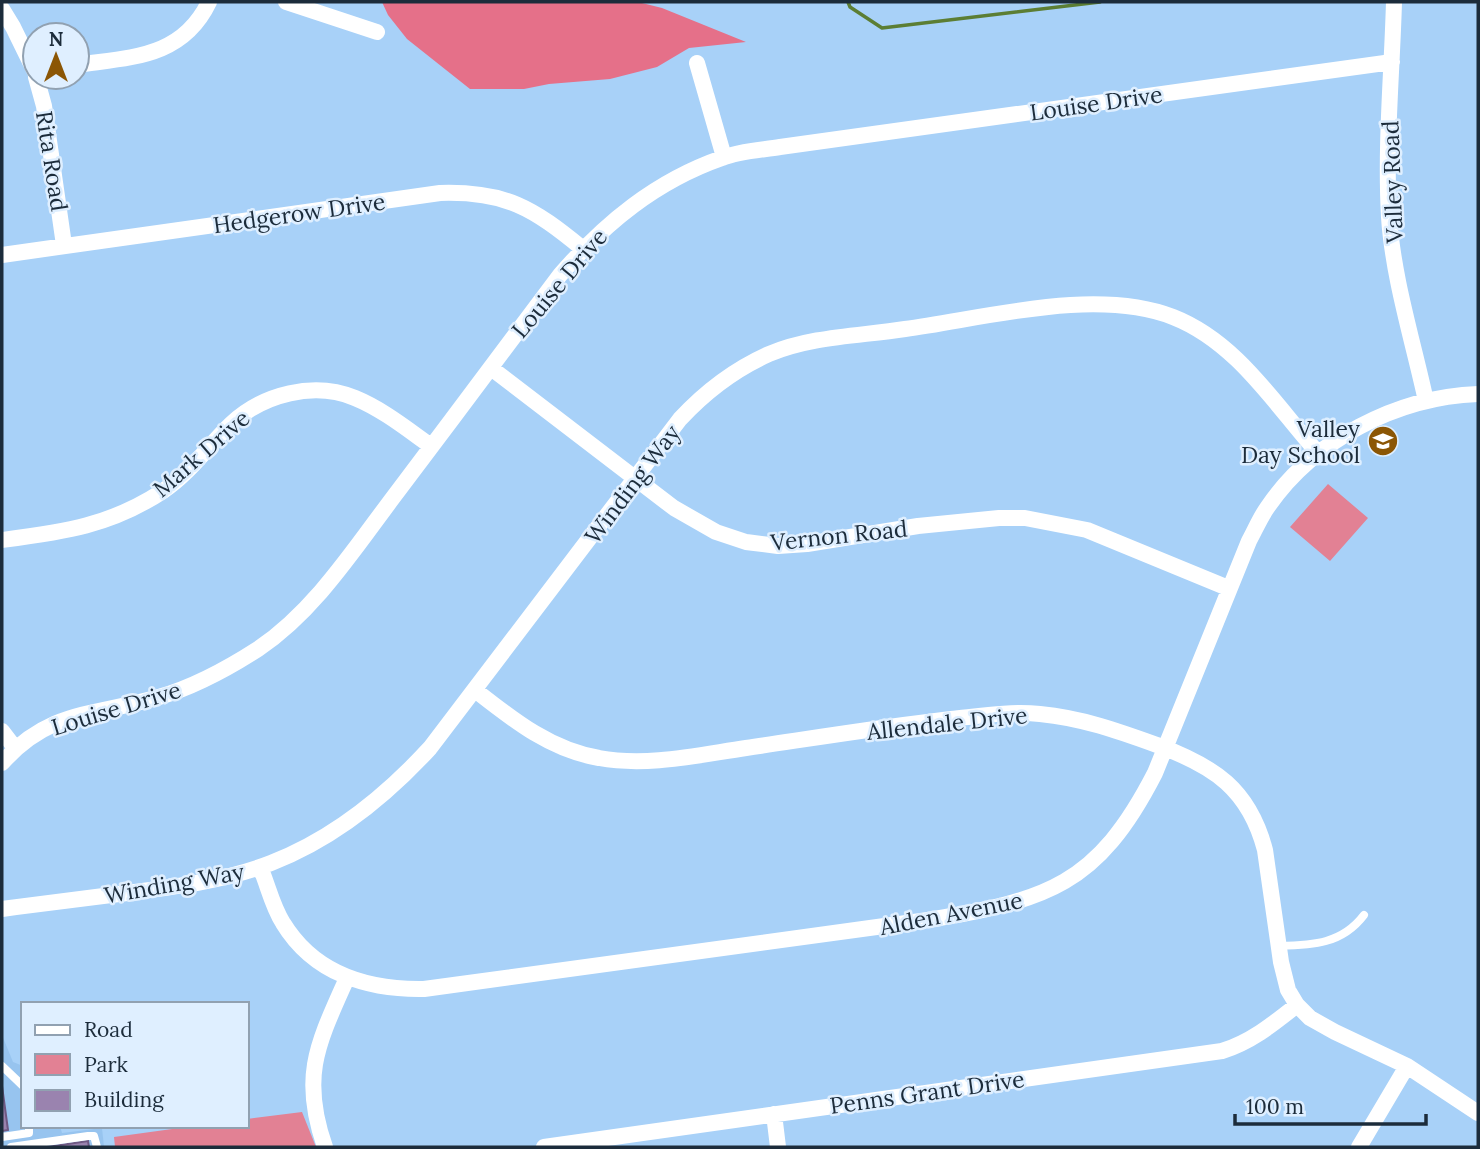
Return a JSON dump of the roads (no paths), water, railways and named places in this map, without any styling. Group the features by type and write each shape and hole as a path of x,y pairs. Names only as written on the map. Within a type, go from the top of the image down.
{"street":[{"path":"91,63 137,56 176,42 197,23 209,2"},
{"path":"286,2 377,32"},
{"name":"Valley Road","path":"1394,2 1388,160 1389,219 1395,260 1426,401"},
{"name":"Rita Road","path":"2,9 21,44"},
{"name":"Louise Drive","path":"2,763 15,748 60,720 183,689 261,647 312,601 583,248 612,220 666,183 724,157 780,147 1392,62"},
{"path":"698,63 724,157"},
{"name":"Rita Road","path":"40,91 64,245"},
{"name":"Hedgerow Drive","path":"2,255 440,193 469,192 522,206 583,248"},
{"name":"Winding Way","path":"2,909 195,884 260,867 297,852 355,817 386,793 430,748 673,428 700,398 733,373 795,346 834,338 1092,304 1121,305 1153,311 1183,321 1213,338 1252,375 1319,454"},
{"name":"Vernon Road","path":"491,369 635,479 698,523 746,542 778,546 807,544 918,526 999,517 1026,518 1087,530 1228,588"},
{"name":"Mark Drive","path":"2,540 87,527 127,512 172,484 244,412 282,395 314,390 344,394 393,419 431,446"},
{"name":"Alden Avenue","path":"260,867 275,908 292,936 313,956 347,978 375,987 399,990 424,989 928,920 1032,898 1072,878 1112,842 1141,800 1166,748 1228,588 1266,509 1319,454 1336,440 1370,421 1426,401 1478,394"},
{"name":"Allendale Drive","path":"475,690 520,725 542,738 581,754 621,761 681,758 926,722 1016,712 1098,723 1193,759 1231,785 1248,807 1259,829 1265,850 1285,984 1297,1005 1310,1018 1407,1066 1478,1113"},
{"path":"2,731 15,748"},
{"path":"325,1147 313,1105 312,1075 324,1030 347,978"},
{"name":"Penns Grant Drive","path":"544,1147 619,1142 774,1114 1222,1051 1238,1046 1257,1035 1297,1005"},
{"path":"1359,1147 1407,1066"},
{"path":"774,1114 778,1147"}],"lane":[{"path":"1279,946 1317,944 1354,928 1364,915"},
{"path":"2,1066 21,1084"},
{"path":"2,1137 29,1133 29,1128"},
{"path":"11,1147 88,1136 94,1136 97,1147"}],"waterway":[{"path":"848,2 850,7 882,28 1100,2"}],"place":[{"name":"Valley Day School","path":"1383,441"}]}
